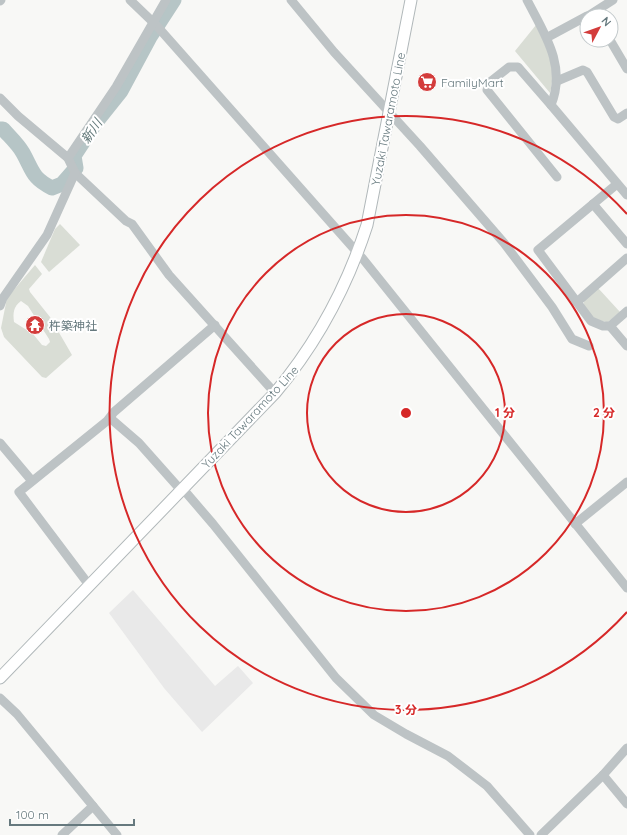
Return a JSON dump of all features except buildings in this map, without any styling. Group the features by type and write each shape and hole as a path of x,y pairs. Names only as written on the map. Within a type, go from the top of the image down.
{"main road":[{"name":"Yuzaki Tawaramoto Line","path":"0,678 275,393 310,349 339,296 367,225 411,0"}],"street":[{"path":"130,0 156,25 357,253 627,588"},
{"path":"68,158 116,88 156,25 166,0"},
{"path":"291,0 339,57 390,112 504,243 552,307 572,339 589,346"},
{"path":"526,0 548,37 555,60 557,81 555,97 551,105"},
{"path":"601,8 613,0"},
{"path":"548,37 579,21"},
{"path":"615,48 627,69"},
{"path":"558,178 487,90 490,82 509,67 518,68 626,193"},
{"path":"557,81 583,70 587,72 614,117 618,119 627,113"},
{"path":"0,98 18,116 68,158 75,173 126,221 132,224 169,275 215,324 275,393"},
{"path":"0,306 3,298 46,235 75,173"},
{"path":"617,184 538,250 591,321 603,326 610,326 627,311"},
{"path":"593,204 627,244"},
{"path":"577,302 627,258"},
{"path":"88,586 86,581 19,492 110,418 215,324"},
{"path":"610,326 627,346"},
{"path":"110,418 139,443 178,488 183,489 336,678 374,715 448,756 487,786 530,835"},
{"path":"0,443 32,481"},
{"path":"575,524 627,482"},
{"path":"0,698 17,714 117,835"},
{"path":"541,835 603,776 627,748"},
{"path":"603,776 627,804"},
{"path":"62,835 93,806"}],"shaded area":[{"path":"536,25 552,66 552,83 550,93 515,51"},
{"path":"60,224 80,245 49,272 41,262 55,229"},
{"path":"35,265 42,274 29,289 30,292 50,317 72,355 46,378 42,377 4,337 1,328 7,298","holes":["21,301 28,306 49,339 50,342 46,346 42,345 33,334 14,322 14,310 18,303"]},
{"path":"598,288 620,312 608,322 595,319 585,310 584,302 586,298"},
{"path":"133,590 215,686 238,666 253,683 202,732 164,688 109,613"}],"waterway":[{"name":"新川","path":"0,129 3,129 19,146 34,174 40,181 52,188 62,184 76,168 74,156 97,121 121,91 150,37 174,0"}],"place":[{"name":"FamilyMart","path":"427,82"},
{"name":"杵築神社","path":"35,325"}]}
